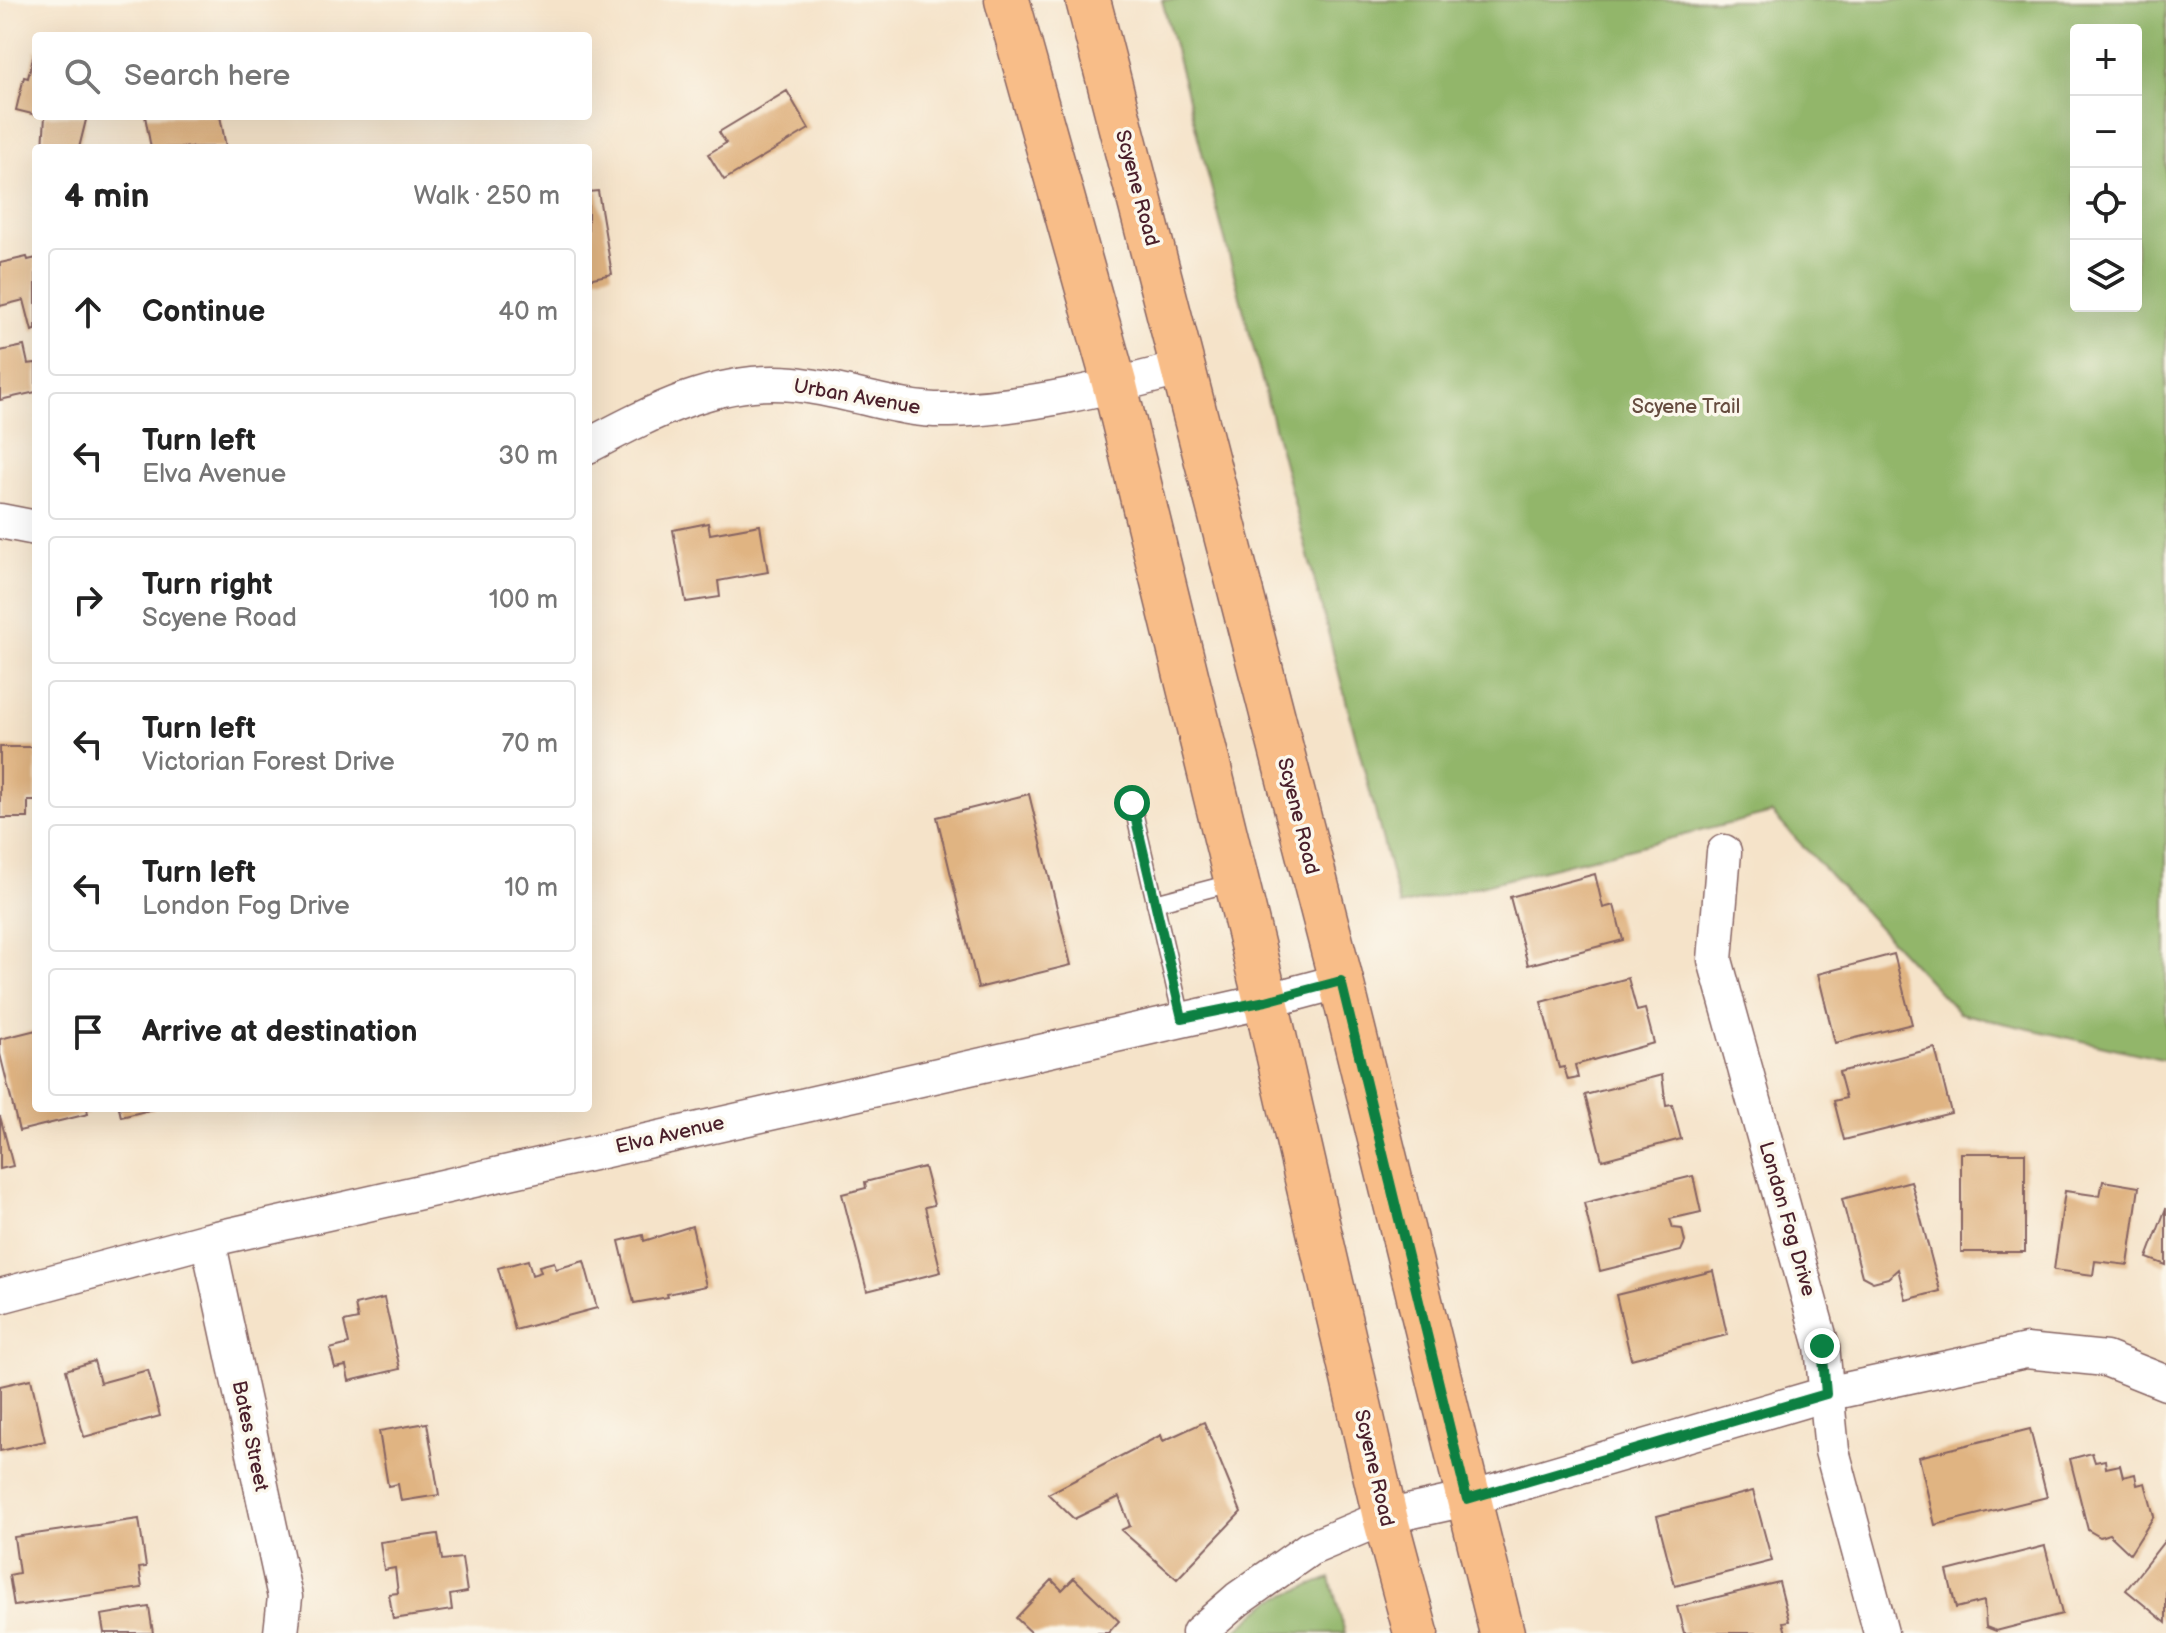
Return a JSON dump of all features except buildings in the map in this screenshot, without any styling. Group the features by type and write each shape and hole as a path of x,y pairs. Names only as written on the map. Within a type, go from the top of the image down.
{"main road":[{"name":"Scyene Road","path":"1007,0 1115,386 1266,1001 1385,1517 1416,1633"},
{"name":"Scyene Road","path":"1088,0 1341,981 1502,1633"}],"street":[{"name":"Urban Avenue","path":"592,444 647,414 724,386 792,383 914,409 949,411 1115,386 1183,368"},
{"path":"0,521 32,527"},
{"name":"London Fog Drive","path":"1724,852 1715,960 1822,1346 1832,1451 1881,1633"},
{"name":"Elva Avenue","path":"0,1296 208,1240 1266,1001 1341,981"},
{"name":"Bates Street","path":"208,1240 285,1597 281,1633"},
{"path":"1199,1633 1238,1599 1309,1549 1385,1517 1467,1499 1826,1394 2026,1351 2106,1359 2166,1383"}],"lane":[{"path":"1132,803 1182,1018"},
{"path":"1155,903 1237,881"}],"green space":[{"name":"Scyene Trail","path":"1162,0 2166,0 2166,1060 1959,1013 1772,813 1400,906"},
{"path":"1330,1578 1345,1633 1233,1633 1272,1600"}],"route":[{"path":"1132,803 1182,1018 1266,1001 1341,981 1467,1499 1826,1394 1822,1346"}]}
